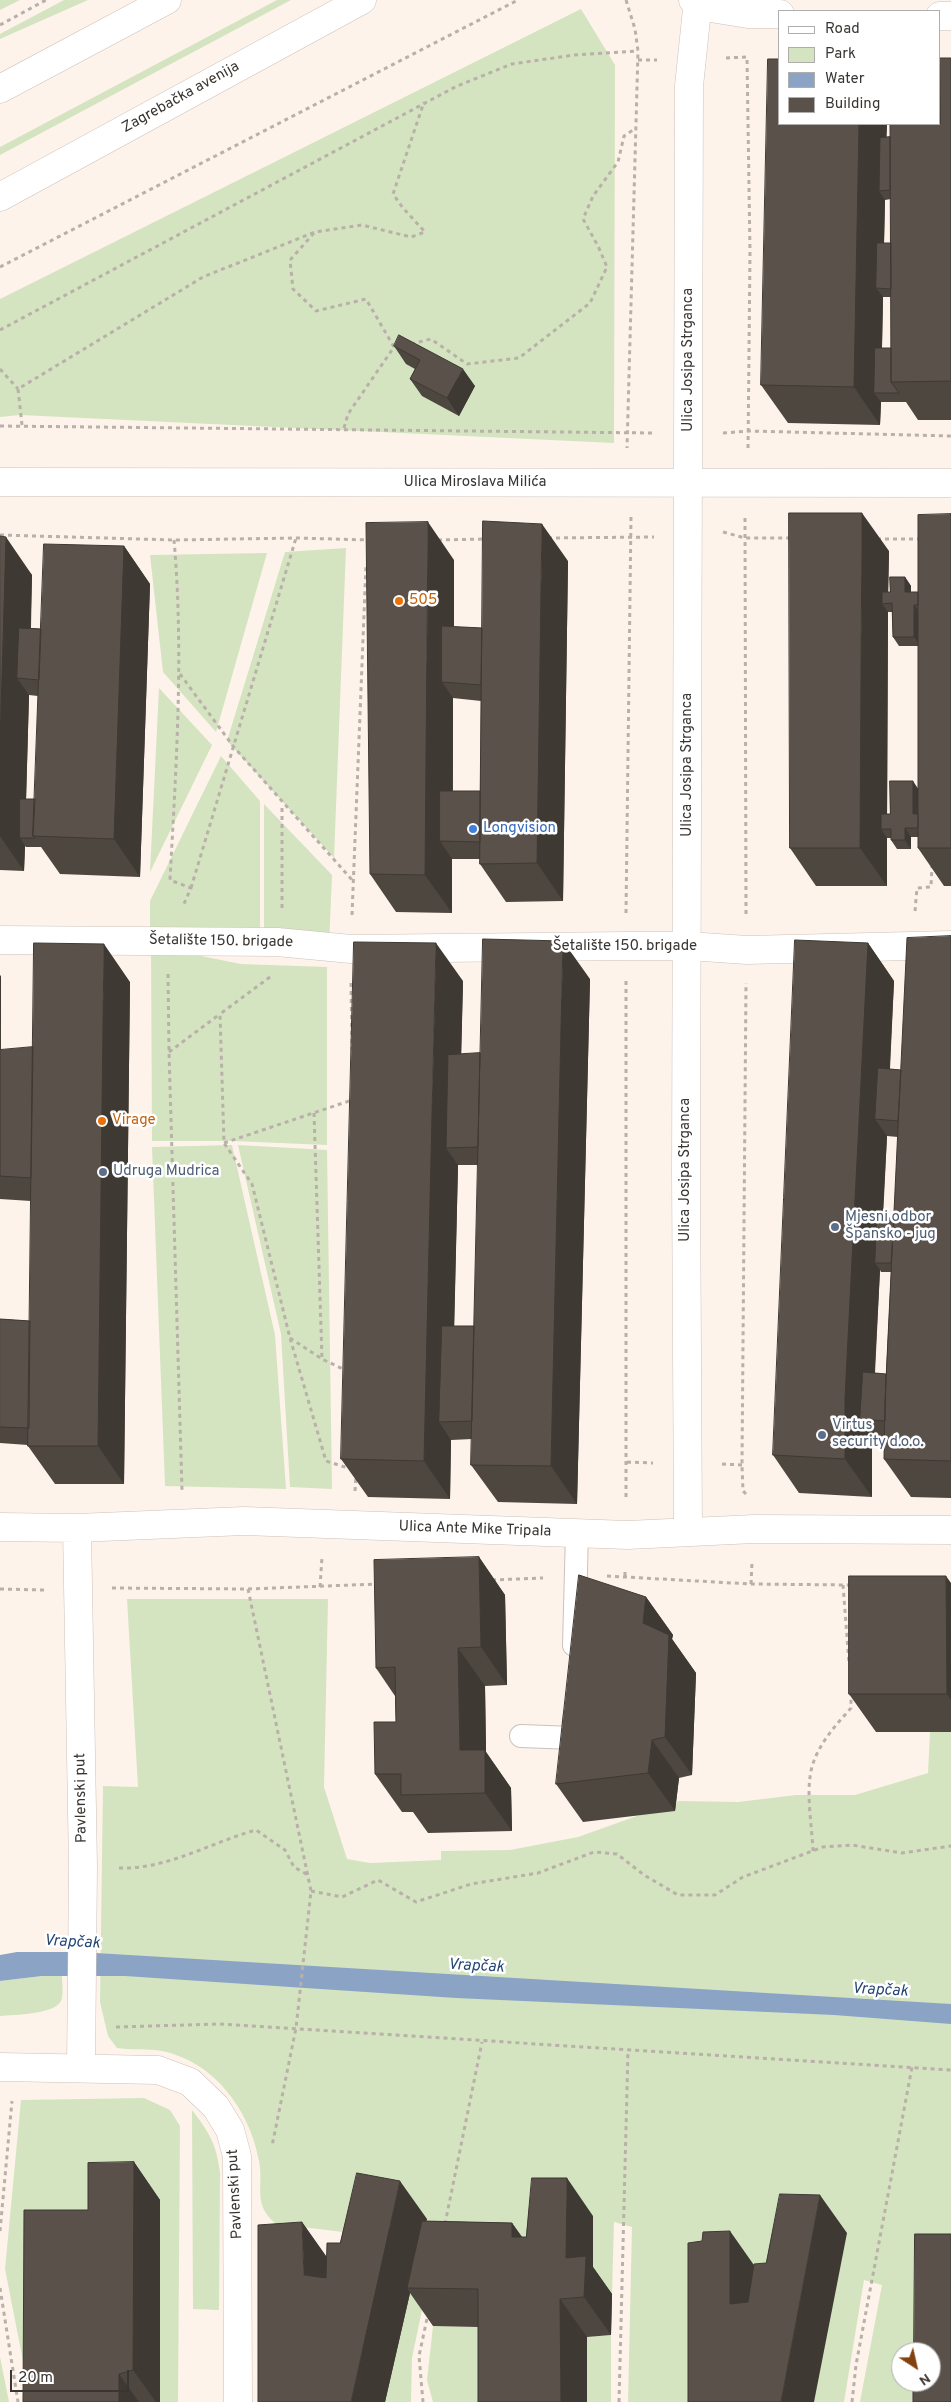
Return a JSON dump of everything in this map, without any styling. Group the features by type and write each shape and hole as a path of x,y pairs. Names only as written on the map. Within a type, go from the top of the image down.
{"street":[{"path":"0,89 167,0"},
{"name":"Zagrebačka avenija","path":"0,197 362,0"},
{"path":"697,2 748,14 778,14"},
{"name":"Ulica Josipa Strganca","path":"688,1531 686,1202 690,86 697,2"},
{"name":"Ulica Miroslava Milića","path":"0,482 951,483"},
{"name":"Šetalište 150. brigade","path":"0,940 282,942 351,949 688,946 747,950 951,945"},
{"name":"Ulica Ante Mike Tripala","path":"0,1527 77,1528 244,1522 628,1535 688,1531 951,1530"},
{"name":"Pavlenski put","path":"77,1528 84,1867 81,2068"},
{"name":"Pavlenski put","path":"0,2067 158,2070 190,2082 216,2107 230,2130 237,2156 238,2402"}],"lane":[{"path":"574,1662 577,1533"},
{"path":"521,1736 573,1738 574,1700"}],"path":[{"path":"0,25 46,0"},
{"path":"0,267 518,0"},
{"path":"626,0 635,29 638,51 627,455"},
{"path":"0,330 457,86 512,64 574,55 638,51"},
{"path":"638,60 747,57 750,252 749,431 747,454"},
{"path":"18,390 203,277 315,232 362,225 411,237 425,232 402,208 393,194 424,102"},
{"path":"344,428 348,414 394,347 431,339 466,364 519,358 590,303 607,267 598,246 583,220 593,196 618,162 624,136 636,128"},
{"path":"315,232 290,260 292,289 316,311 366,300 394,347"},
{"path":"0,369 18,390 22,425"},
{"path":"0,426 344,428 656,433"},
{"path":"715,433 749,431 951,436"},
{"path":"745,508 747,950 742,1465 744,1491 749,1498"},
{"path":"626,1505 626,946 631,514"},
{"path":"720,531 745,538 794,538"},
{"path":"0,535 174,540 296,538 377,540"},
{"path":"543,538 656,537"},
{"path":"182,1491 168,1052 168,940 191,888 296,538"},
{"path":"872,538 922,539"},
{"path":"436,540 494,539"},
{"path":"174,540 178,584 180,673 170,880 191,888"},
{"path":"367,540 367,550"},
{"path":"352,1053 351,949 366,560"},
{"path":"180,673 233,746 282,804 353,881"},
{"path":"168,1052 278,971 282,942 282,804"},
{"path":"931,886 932,860"},
{"path":"220,1014 224,1143 252,1184 290,1338 326,1461 356,1470"},
{"path":"352,1091 352,1110"},
{"path":"224,1143 352,1100"},
{"path":"314,1113 322,1359"},
{"path":"290,1338 322,1359 351,1373"},
{"path":"627,1462 661,1463"},
{"path":"355,1497 356,1463"},
{"path":"487,1580 625,1576 752,1584 853,1585"},
{"path":"110,1588 248,1589 379,1584"},
{"path":"843,1584 850,1668"},
{"path":"0,1589 48,1590"},
{"path":"248,1589 312,1891 296,2028 272,2148"},
{"path":"813,1851 810,1777 816,1758 829,1734 851,1708 851,1686"},
{"path":"84,1867 130,1869 185,1857 234,1836 256,1830 285,1850 294,1867 308,1875"},
{"path":"312,1891 342,1897 378,1880 416,1902 471,1884 538,1873 594,1852 617,1854 644,1875 678,1895 715,1895 743,1877 823,1847 852,1845 902,1853 951,1846"},
{"path":"113,2027 219,2024 951,2070"},
{"path":"444,2232 482,2042"},
{"path":"619,2402 628,2050"},
{"path":"852,2402 858,2355 912,2067"},
{"path":"0,2230 12,2093"},
{"path":"0,2288 18,2402"},
{"path":"423,2402 419,2356 429,2308"}],"green space":[{"path":"0,0 20,0 0,10"},
{"path":"64,0 88,0 0,39 0,34"},
{"path":"277,0 291,0 0,155 0,147"},
{"path":"581,9 615,65 614,443 20,415 0,417 0,299"},
{"path":"346,548 334,858 227,741 285,552"},
{"path":"267,553 216,732 163,672 150,555"},
{"path":"159,688 212,745 150,872"},
{"path":"221,756 260,801 260,946 150,932 150,901"},
{"path":"264,804 332,875 329,946 264,947"},
{"path":"151,946 241,964 327,967 327,1145 233,1141 152,1141"},
{"path":"232,1145 275,1335 286,1489 165,1486 152,1147"},
{"path":"238,1145 327,1150 332,1489 290,1487 281,1334"},
{"path":"127,1599 328,1599 324,1787 347,1859 370,1863 441,1860 441,1851 510,1850 578,1837 679,1801 738,1802 796,1795 855,1795 928,1773 930,1732 951,1732 951,2272 941,2390 941,2342 891,2342 891,2392 941,2392 940,2402 860,2402 882,2285 864,2280 844,2402 628,2402 632,2227 614,2222 612,2294 593,2296 553,2275 437,2238 412,2358 411,2402 385,2402 352,2233 276,2224 269,2217 261,2202 259,2161 247,2123 225,2089 210,2074 194,2063 175,2055 155,2050 117,2048 108,2036 100,2002 103,1786 138,1787"},
{"path":"42,1976 62,1976 61,2001 57,2005 51,2009 34,2013 0,2016 0,1981"},
{"path":"144,2098 170,2110 180,2126 178,2402 160,2402 160,2200 31,2402 5,2269 21,2100"},
{"path":"192,2110 211,2139 217,2154 220,2173 219,2310 193,2309"},
{"path":"433,2326 505,2327 505,2402 433,2402 427,2380"},
{"path":"611,2335 611,2402 587,2402 587,2337"},
{"path":"0,2357 9,2402 0,2402"}],"water":[{"path":"17,1952 79,1952 951,2004 951,2024 834,2015 456,1998 125,1976 42,1976 0,1981 0,1955"}],"building":[{"path":"941,58 951,58 951,381 891,382 890,125 941,125"},
{"path":"768,59 778,59 778,125 859,125 854,387 761,385"},
{"path":"890,137 890,190 879,191 880,138"},
{"path":"877,243 891,243 891,289 876,288"},
{"path":"399,335 463,369 447,398 410,379 420,360 394,346"},
{"path":"875,348 891,348 891,382 899,393 874,393"},
{"path":"789,513 862,513 860,848 790,848"},
{"path":"951,514 951,848 918,848 918,515"},
{"path":"483,521 542,524 537,863 480,864"},
{"path":"428,522 425,875 370,874 366,523"},
{"path":"0,536 6,537 0,749"},
{"path":"44,544 124,546 114,839 33,836"},
{"path":"890,577 905,577 905,592 918,592 918,605 914,605 914,637 893,637 892,603 882,604 882,592 890,592"},
{"path":"442,626 482,628 481,685 442,682"},
{"path":"19,628 41,629 39,680 17,678"},
{"path":"890,781 913,781 913,814 918,814 918,828 905,828 905,840 891,840 891,829 881,829 881,814 890,814"},
{"path":"440,791 480,791 480,842 440,841"},
{"path":"20,799 35,799 33,836 35,838 20,838"},
{"path":"951,936 951,1461 884,1459 885,1401 907,938"},
{"path":"483,939 563,941 551,1466 471,1465"},
{"path":"795,940 868,943 845,1398 845,1459 773,1455"},
{"path":"354,942 436,943 424,1461 341,1459"},
{"path":"34,943 104,944 98,1446 28,1446"},
{"path":"33,1047 31,1178 0,1176 0,1050"},
{"path":"480,1053 478,1147 446,1148 448,1055"},
{"path":"878,1068 901,1070 898,1121 875,1119"},
{"path":"877,1218 894,1218 891,1263 875,1263"},
{"path":"0,1319 30,1321 29,1428 0,1427"},
{"path":"442,1326 474,1326 472,1421 439,1422"},
{"path":"863,1372 886,1374 885,1421 860,1419"},
{"path":"479,1557 481,1647 458,1648 460,1750 485,1750 485,1793 401,1795 401,1774 375,1774 374,1722 396,1722 395,1667 376,1668 374,1560"},
{"path":"579,1575 646,1597 643,1623 669,1635 665,1737 652,1740 648,1773 556,1784"},
{"path":"849,1576 946,1576 947,1694 849,1694"},
{"path":"134,2162 133,2370 119,2374 119,2402 23,2402 24,2210 88,2210 88,2163"},
{"path":"357,2173 400,2181 351,2402 258,2402 258,2225 302,2222 304,2275 326,2278 327,2243 340,2243"},
{"path":"532,2178 567,2178 566,2258 586,2256 584,2297 560,2299 561,2402 478,2402 478,2289 407,2288 422,2221 512,2223 512,2237 526,2237"},
{"path":"780,2194 820,2195 781,2402 688,2402 688,2243 702,2241 703,2232 730,2231 730,2304 748,2302 754,2264 766,2263"},
{"path":"915,2234 951,2234 951,2402 913,2402 913,2392 941,2392 941,2342 914,2342"}],"place":[{"name":"505","path":"399,601"},
{"name":"Longvision","path":"473,829"},
{"name":"Virage","path":"102,1121"},
{"name":"Udruga Mudrica","path":"103,1172"},
{"name":"Mjesni odbor Špansko - jug","path":"835,1227"},
{"name":"Virtus security d.o.o.","path":"822,1435"}],"water label":[{"name":"Vrapčak","path":"72,1943"},
{"name":"Vrapčak","path":"476,1967"},
{"name":"Vrapčak","path":"880,1991"}]}
